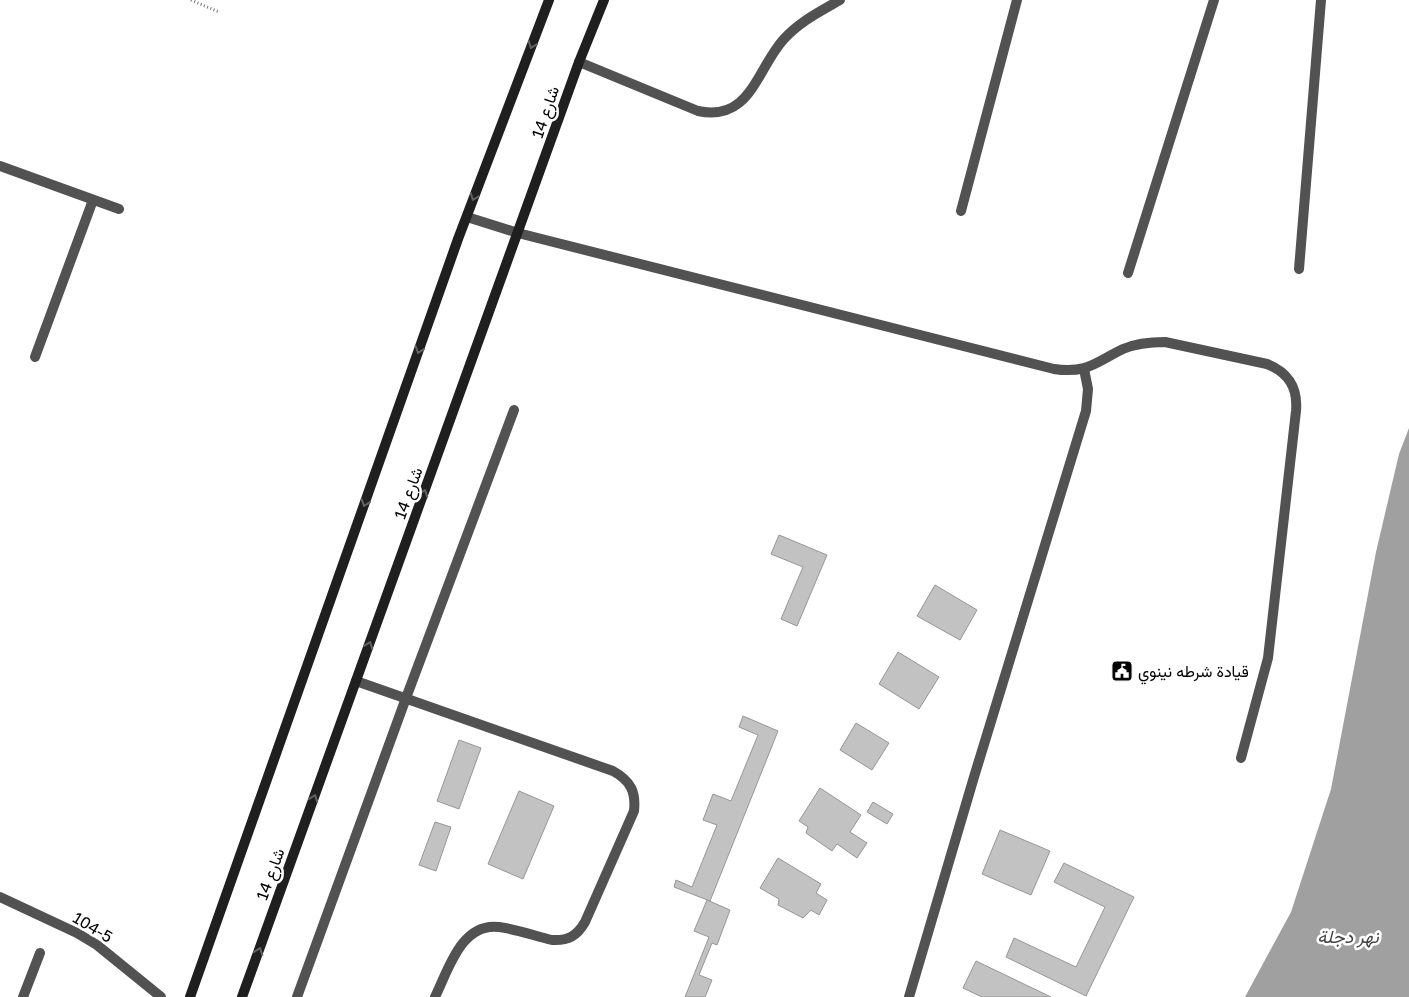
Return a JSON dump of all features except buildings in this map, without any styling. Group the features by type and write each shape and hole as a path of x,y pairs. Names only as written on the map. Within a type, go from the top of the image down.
{"street":[{"path":"190,997 467,217 549,0"},
{"name":"شارع 14","path":"242,997 518,234 578,62 604,0"},
{"path":"578,62 698,111 721,113 732,109 748,94 790,32 811,16 840,0"},
{"path":"961,211 1017,0"},
{"path":"1128,273 1214,0"},
{"path":"1300,269 1321,0"},
{"path":"0,166 119,209"},
{"path":"35,357 93,200"},
{"path":"467,217 518,234 1054,369 1084,369 1136,344 1165,342 1267,364 1285,374 1295,391 1297,402 1268,658 1241,758"},
{"path":"909,997 1086,411 1088,389 1084,369"},
{"path":"297,997 514,410"},
{"path":"356,681 613,771 627,781 634,795 634,811 581,929 568,939 560,940 552,940 498,927 481,929 464,941 457,951 435,997"},
{"name":"104-5","path":"0,897 77,933 97,945 161,997"},
{"path":"23,997 40,953"}],"path":[{"path":"190,0 219,12"}],"water":[{"name":"نهر دجلة","path":"1409,428 1409,997 1245,997 1291,912 1331,789 1376,552 1399,454"}],"place":[{"name":"قيادة شرطه نينوي","path":"1122,671"}]}
